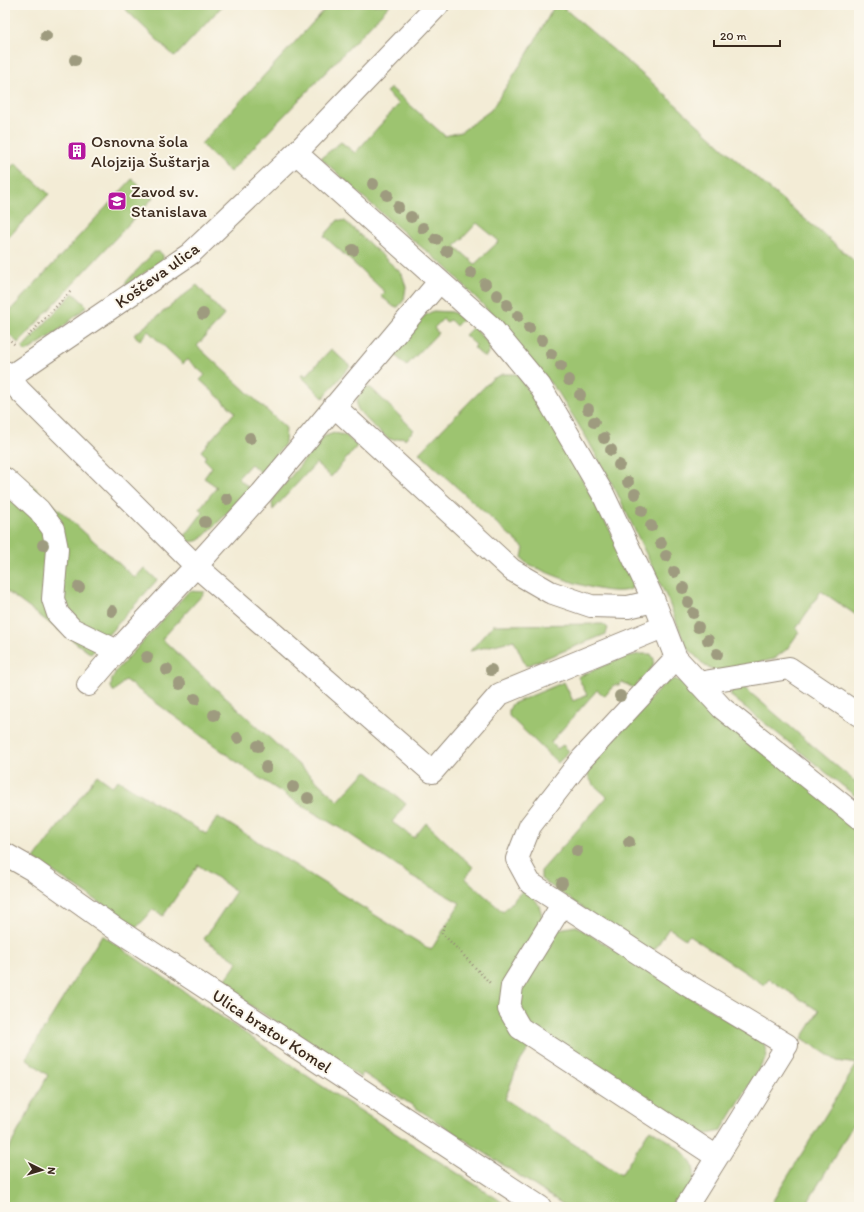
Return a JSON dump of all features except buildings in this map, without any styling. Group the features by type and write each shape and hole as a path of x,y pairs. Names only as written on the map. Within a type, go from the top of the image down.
{"street":[{"name":"Koščeva ulica","path":"7,376 190,254 296,154 438,5"},
{"path":"296,154 491,327 540,386 603,494 654,601 676,658 722,708 859,818"},
{"path":"88,685 117,651 260,494 439,282"},
{"path":"7,376 22,393 196,566 432,772 500,694 663,627"},
{"path":"334,406 512,570 550,592 591,606 628,607 654,601"},
{"path":"5,479 39,510 53,529 57,549 53,598 58,614 72,629 117,651"},
{"path":"676,658 582,759 530,826 517,858 530,883 689,986 788,1045 686,1207"},
{"path":"698,683 789,668 859,715"},
{"name":"Ulica bratov Komel","path":"5,854 33,870 119,931 540,1207"},
{"path":"562,905 512,986 509,1009 520,1028 717,1157"}],"path":[{"path":"23,341 72,291"},
{"path":"5,336 17,347"},
{"path":"444,925 442,933 503,996 510,1000"}],"green space":[{"path":"121,5 223,5 175,57"},
{"path":"329,5 390,5 230,172 201,144"},
{"path":"555,5 560,5 648,79 745,168 859,265 859,617 821,591 796,629 799,632 787,649 774,659 719,672 705,666 685,645 668,600 617,493 586,437 558,392 483,305 445,266 409,237 321,158 341,142 355,153 399,104 386,92 391,88 445,136 461,132 491,110 528,53","holes":["477,223 499,241 475,264 455,246"]},
{"path":"15,163 49,194 5,241 5,174"},
{"path":"132,179 153,198 18,343 5,330 5,316"},
{"path":"338,220 345,221 402,274 406,287 404,300 398,307 394,307 381,296 385,292 324,236"},
{"path":"154,252 160,252 163,255 163,260 127,285 125,283"},
{"path":"197,285 224,315 197,346 286,428 285,444 261,473 251,464 238,478 251,490 200,540 190,542 181,538 182,535 185,536 203,512 199,509 217,487 204,478 212,467 204,459 206,456 201,451 235,412 200,380 205,375 187,359 183,364 148,331 140,340 134,335"},
{"path":"73,293 86,305 85,308 58,331 26,352 22,348"},
{"path":"433,311 452,312 464,318 456,326 450,320 447,322 443,319 434,328 438,333 406,366 393,353 424,316"},
{"path":"473,327 490,345 489,351 485,358 474,348 476,345 465,335"},
{"path":"331,349 350,366 323,398 301,376 303,373 306,376"},
{"path":"503,374 517,374 552,424 623,554 634,582 631,589 608,591 593,588 548,573 525,562 522,557 524,548 419,453 492,379"},
{"path":"365,387 371,388 414,430 405,439 402,437 393,440 388,438 361,414 358,410 357,404 360,394"},
{"path":"334,433 345,435 357,446 331,477 316,463 273,510 272,503 275,496 323,437"},
{"path":"5,461 135,578 144,568 157,580 106,637 80,627 59,602 61,554 5,472"},
{"path":"8,493 48,530 48,597 97,647 91,654 5,590 5,496"},
{"path":"189,591 205,592 162,639 338,801 366,771 406,804 392,822 414,838 426,823 473,867 465,878 503,912 523,890 532,896 538,903 543,921 506,987 532,1044 518,1065 505,1099 621,1175 650,1129 681,1150 688,1157 692,1165 694,1173 693,1183 678,1207 567,1207 363,1073 360,1077 221,986 238,962 204,939 236,891 198,865 163,916 153,909 137,927 34,859 97,775 112,786 118,780 206,834 218,817 431,950 460,903 410,875 348,833 252,773 125,680 115,691 113,691 111,687 112,679 116,671"},
{"path":"603,624 608,628 606,634 526,666 514,640 470,651 493,625"},
{"path":"651,654 654,659 653,666 634,688 622,682 619,685 614,685 605,696 597,690 551,742 557,749 563,745 569,751 558,763 509,716 509,710 512,704 564,682 573,701 587,695 578,677 623,657"},
{"path":"674,679 683,682 859,823 859,1120 857,1118 805,1207 769,1207 857,1064 837,1061 802,1038 819,1011 769,979 764,985 689,935 685,939 669,928 651,955 541,879 541,871 607,797 591,781 588,768 664,684"},
{"path":"736,684 740,684 859,785 859,799 731,696 731,690"},
{"path":"576,926 764,1043 767,1056 721,1131 708,1134 696,1133 525,1024 518,1013 519,985 559,929"},
{"path":"102,935 319,1084 510,1207 5,1207 5,1156 48,1075 26,1058"}],"place":[{"name":"Osnovna šola Alojzija Šuštarja","path":"77,151"},
{"name":"Zavod sv. Stanislava","path":"117,201"}]}
